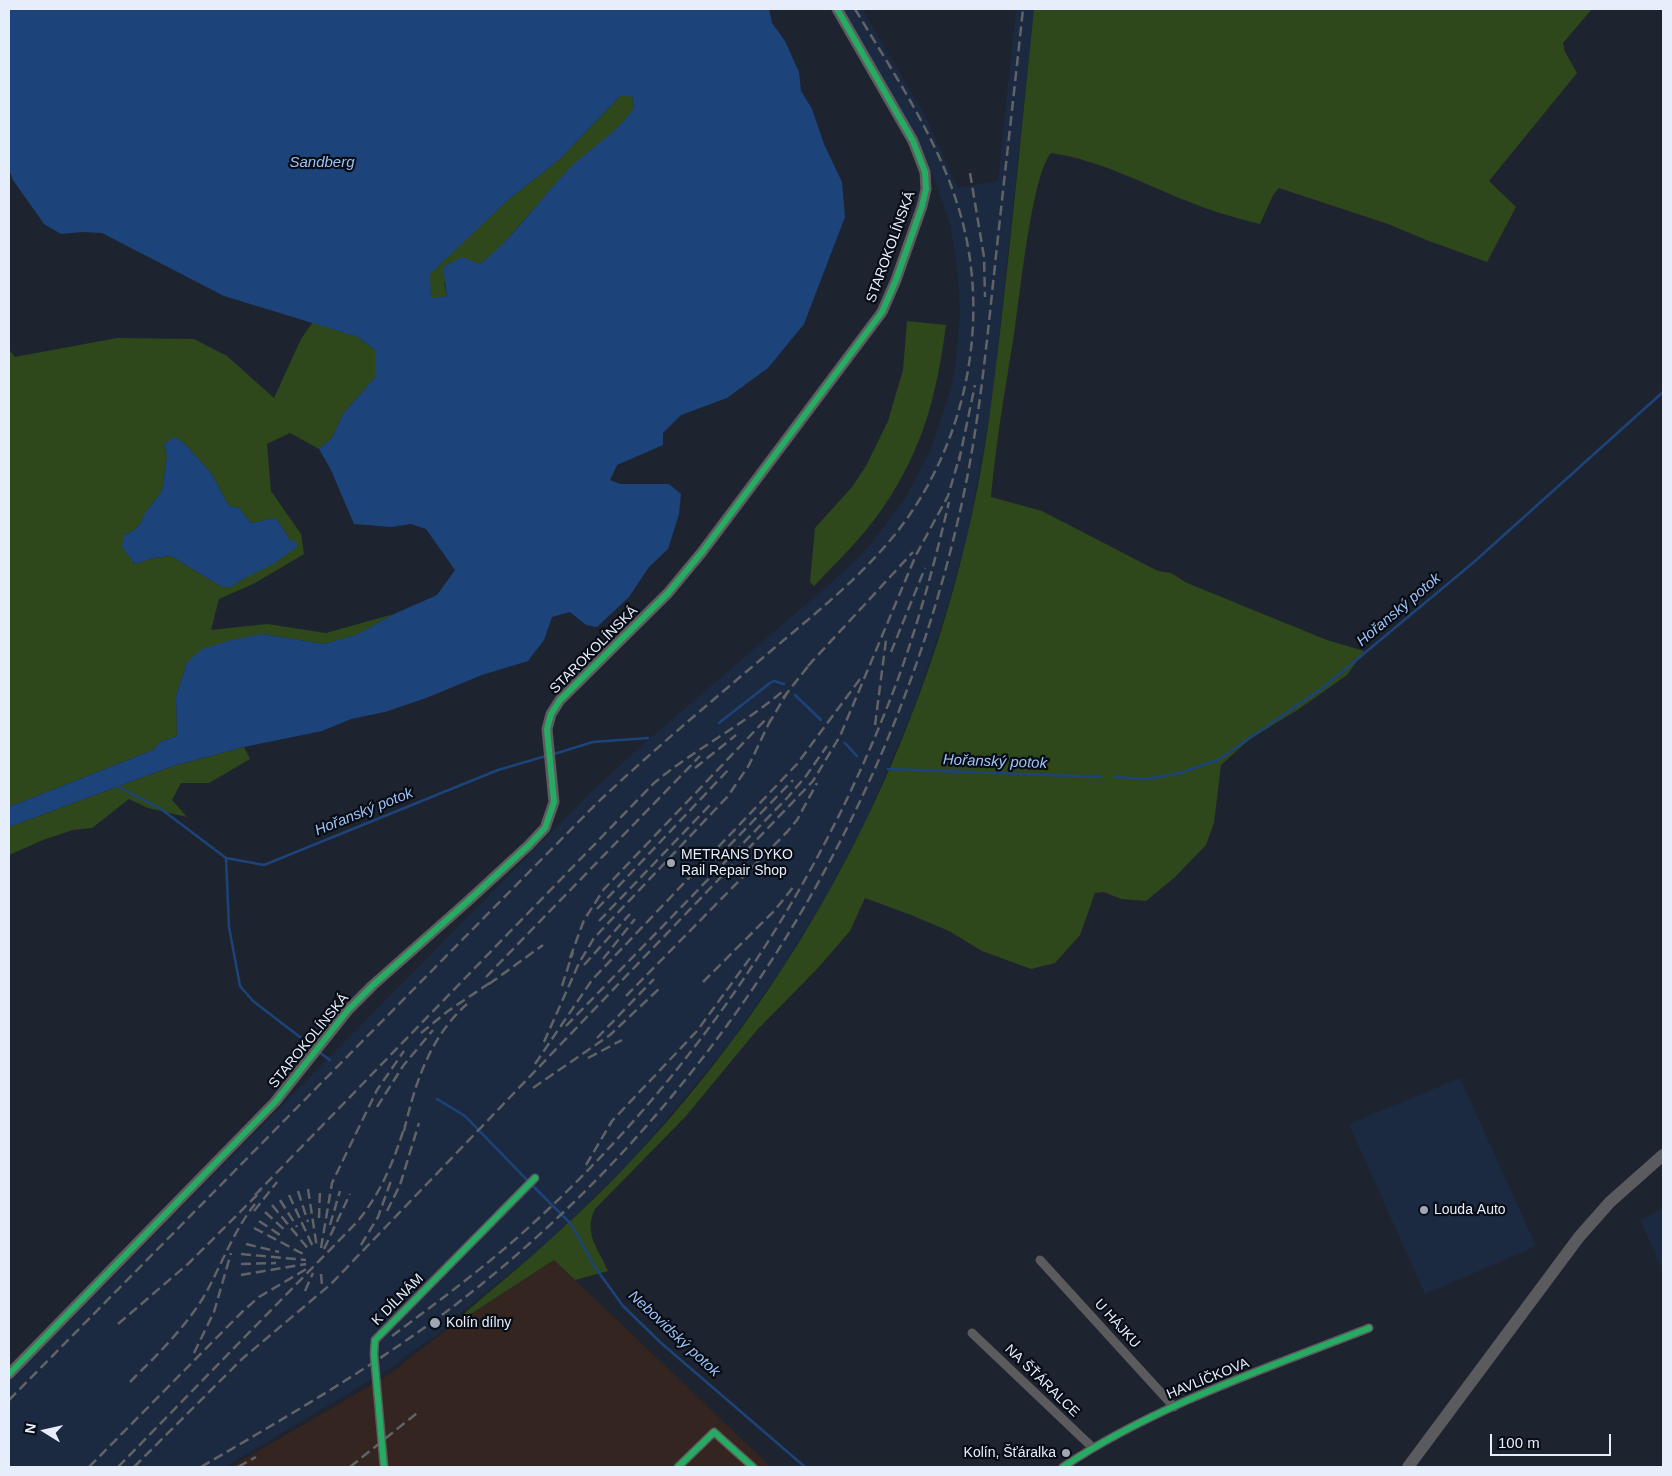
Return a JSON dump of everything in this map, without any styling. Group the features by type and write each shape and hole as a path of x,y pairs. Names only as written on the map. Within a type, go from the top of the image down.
{"main road":[{"path":"1408,1467 1579,1237 1610,1202 1663,1155"}],"street":[{"name":"STAROKOLÍNSKÁ","path":"9,1374 275,1102 348,1010 373,985 529,845 545,828 554,802 548,743 551,714 560,700 668,593 702,552 882,312 896,280 922,206 926,188 925,172 913,141 838,9"},
{"name":"K DÍLNÁM","path":"384,1467 374,1354 375,1340 536,1178"},
{"name":"U HÁJKU","path":"1040,1260 1174,1407"},
{"name":"HAVLÍČKOVA","path":"1064,1467 1131,1426 1369,1328"},
{"name":"NA ŠŤÁRALCE","path":"972,1333 1093,1448"},
{"path":"678,1467 714,1432 753,1467"}],"shaded area":[{"path":"841,9 862,9 925,116 958,188 998,181 1016,9 1034,9 992,402 967,538 942,625 913,710 866,820 825,898 780,971 728,1045 639,1153 544,1246 447,1324 449,1327 402,1358 399,1363 225,1467 9,1467 9,1382 588,795 639,748 847,569 870,545 906,497 931,449 951,389 956,361 960,314 957,265 950,223 928,162 909,125"},
{"path":"1460,1078 1535,1244 1532,1248 1425,1294 1349,1124"},
{"path":"1663,1209 1663,1270 1640,1220"},
{"path":"554,1260 771,1467 231,1467 390,1374 446,1330"}],"green space":[{"path":"1034,9 1592,9 1563,43 1565,52 1577,73 1489,181 1516,207 1487,262 1388,224 1279,188 1273,195 1260,224 1202,207 1090,162 1051,153 1044,165 1028,236 998,434 991,497 1042,511 1158,571 1171,573 1187,583 1327,640 1364,651 1347,675 1299,709 1250,739 1221,765 1214,823 1206,845 1175,877 1146,901 1121,899 1104,892 1095,893 1080,935 1055,963 1031,969 982,951 949,931 865,898 850,931 818,968 757,1030 686,1116 595,1209 591,1233 596,1248 608,1271 575,1280 554,1260 446,1330 543,1246 609,1184 670,1118 725,1050 776,978 822,904 863,826 899,746 930,664 956,580 980,474 1001,324"},
{"path":"620,96 632,96 634,108 623,125 567,171 496,252 480,264 444,283 447,296 431,299 429,274 508,200 560,159"},
{"path":"907,321 946,325 938,375 926,421 908,465 882,509 858,539 814,586 810,582 815,528 852,487 866,466 888,421 903,370"},
{"path":"313,322 358,337 375,350 375,377 343,414 332,438 319,449 290,433 267,444 271,491 301,534 304,554 255,583 219,599 211,630 267,624 326,633 394,614 357,635 324,644 262,634 187,662 176,696 177,736 160,742 153,750 9,807 9,350 15,357 117,338 194,339 227,356 274,398 301,339","holes":["183,442 211,473 229,506 239,508 251,523 276,518 290,540 288,552 231,587 222,587 171,556 154,558 134,564 124,535 134,530 141,523 162,491 167,456 164,444"]},
{"path":"244,747 250,759 209,783 181,783 172,800 187,817 148,808 129,799 92,828 73,830 43,840 9,855 9,827 173,766"}],"water":[{"name":"Sandberg","path":"9,9 769,9 772,23 785,41 799,72 801,91 812,109 824,144 842,182 845,217 804,324 768,368 727,398 681,415 663,433 663,445 617,465 610,480 620,484 669,484 681,494 679,514 668,549 649,567 629,597 597,627 586,625 570,612 552,617 544,640 528,661 482,675 426,698 385,712 351,719 322,731 244,747 173,766 9,827 9,807 153,750 160,742 177,736 176,696 187,662 202,649 231,640 262,634 324,644 356,635 394,614 437,595 455,570 426,529 411,524 391,527 354,524 331,470 319,449 332,438 343,414 375,377 375,350 358,337 224,296 102,233 61,234 44,224 13,180 9,169","holes":["620,96 632,96 634,108 627,117 611,134 567,171 514,232 492,254 480,264 462,257 443,267 447,296 431,298 430,274 508,200 560,159"]},
{"path":"174,437 183,442 211,473 229,506 239,508 251,523 276,518 290,540 296,541 297,547 273,564 231,587 222,587 171,556 154,558 135,564 122,547 124,535 134,530 141,523 143,516 162,491 167,456 164,444"}],"waterway":[{"name":"Hořanský potok","path":"1114,777 1147,779 1180,773 1218,760 1325,686 1474,562 1663,392"},
{"name":"Hořanský potok","path":"719,723 770,683 774,681 784,684"},
{"name":"Hořanský potok","path":"795,695 821,720"},
{"name":"Hořanský potok","path":"554,754 593,742 648,738"},
{"name":"Hořanský potok","path":"845,743 857,756"},
{"name":"Hořanský potok","path":"115,785 161,809 226,858 264,865 498,770 546,756"},
{"name":"Hořanský potok","path":"888,769 1101,777"},
{"name":"Nebovidský potok","path":"226,858 229,927 240,986 253,1001 313,1047"},
{"name":"Nebovidský potok","path":"319,1052 330,1060"},
{"name":"Nebovidský potok","path":"437,1099 465,1116 528,1181"},
{"name":"Nebovidský potok","path":"532,1185 571,1224 595,1267 623,1306 660,1342 805,1467"}],"railway":[{"path":"9,1400 596,804 705,706 853,579 897,532 921,496 941,458 957,417 967,375 973,332 973,288 968,245 957,203 937,152 912,103 855,9"},
{"path":"201,1467 346,1380 416,1334 483,1283 569,1207 648,1124 720,1035 784,941 840,841 888,738 928,630 958,520 971,457 985,361 1023,9"},
{"path":"970,173 984,257 985,297"},
{"path":"959,461 975,385"},
{"path":"134,1467 242,1359 331,1284 813,781 840,736 916,555 948,496 960,455"},
{"path":"392,1336 503,1250 577,1181 633,1121 686,1058 734,993 779,924 819,853 856,780 888,705 915,630 949,502"},
{"path":"808,666 913,552"},
{"path":"891,652 925,568"},
{"path":"875,725 886,640"},
{"path":"783,698 813,660"},
{"path":"535,1064 592,980 797,764 860,679"},
{"path":"255,1195 654,783 752,715 783,691"},
{"path":"768,725 787,693"},
{"path":"570,958 584,920 604,889 768,717"},
{"path":"544,1042 579,963 594,938 728,796 749,765 771,719"},
{"path":"695,768 736,735"},
{"path":"566,1026 788,797 806,776 827,746"},
{"path":"486,977 700,756"},
{"path":"597,909 729,769"},
{"path":"718,857 793,780"},
{"path":"626,996 787,832 797,820 817,783"},
{"path":"599,921 711,804"},
{"path":"703,982 775,910 794,886"},
{"path":"584,965 630,914"},
{"path":"603,959 635,919"},
{"path":"489,984 543,945"},
{"path":"562,986 573,952"},
{"path":"586,1165 612,1121 697,1031 753,954"},
{"path":"597,1038 654,979"},
{"path":"421,1033 448,1011 494,980"},
{"path":"533,1088 610,1035 662,986"},
{"path":"404,1131 413,1096 425,1063 443,1032 467,1004"},
{"path":"377,1107 403,1066 433,1030"},
{"path":"588,1058 622,1040"},
{"path":"321,1248 332,1183 377,1090 404,1051"},
{"path":"387,1211 400,1185 419,1123"},
{"path":"118,1467 357,1222 373,1200 386,1176 405,1125"},
{"path":"361,1245 378,1217 392,1178"},
{"path":"254,1211 277,1182"},
{"path":"308,1189 317,1248"},
{"path":"319,1218 320,1189"},
{"path":"118,1324 189,1263 261,1191"},
{"path":"298,1191 308,1222"},
{"path":"330,1225 340,1191"},
{"path":"324,1249 350,1194"},
{"path":"289,1195 314,1249"},
{"path":"280,1200 297,1227"},
{"path":"130,1382 169,1342 195,1310 240,1227 255,1204"},
{"path":"272,1205 310,1251"},
{"path":"265,1212 287,1232"},
{"path":"259,1221 283,1237"},
{"path":"254,1228 307,1256"},
{"path":"246,1244 279,1252"},
{"path":"194,1353 214,1312 231,1253"},
{"path":"241,1254 306,1260"},
{"path":"241,1264 276,1263"},
{"path":"241,1275 306,1264"},
{"path":"89,1467 243,1311 259,1297 308,1268"},
{"path":"305,1291 313,1273"},
{"path":"321,1274 322,1286"},
{"path":"350,1467 417,1413"},
{"path":"238,1467 256,1457"}],"cycle path":[{"path":"9,1374 275,1102 348,1010 373,985 529,845 545,828 554,802 547,729 551,714 560,700 668,593 702,552 882,312 896,280 922,206 926,189 925,172 913,141 837,9"},
{"path":"384,1467 374,1354 375,1340 535,1178"},
{"path":"1063,1467 1135,1425 1173,1407 1369,1328"},
{"path":"678,1467 714,1432 753,1467"}],"place":[{"name":"METRANS DYKO Rail Repair Shop","path":"671,863"},
{"name":"Louda Auto","path":"1424,1210"},
{"name":"Kolín dílny","path":"435,1323"},
{"name":"Kolín, Šťáralka","path":"1066,1453"}]}
